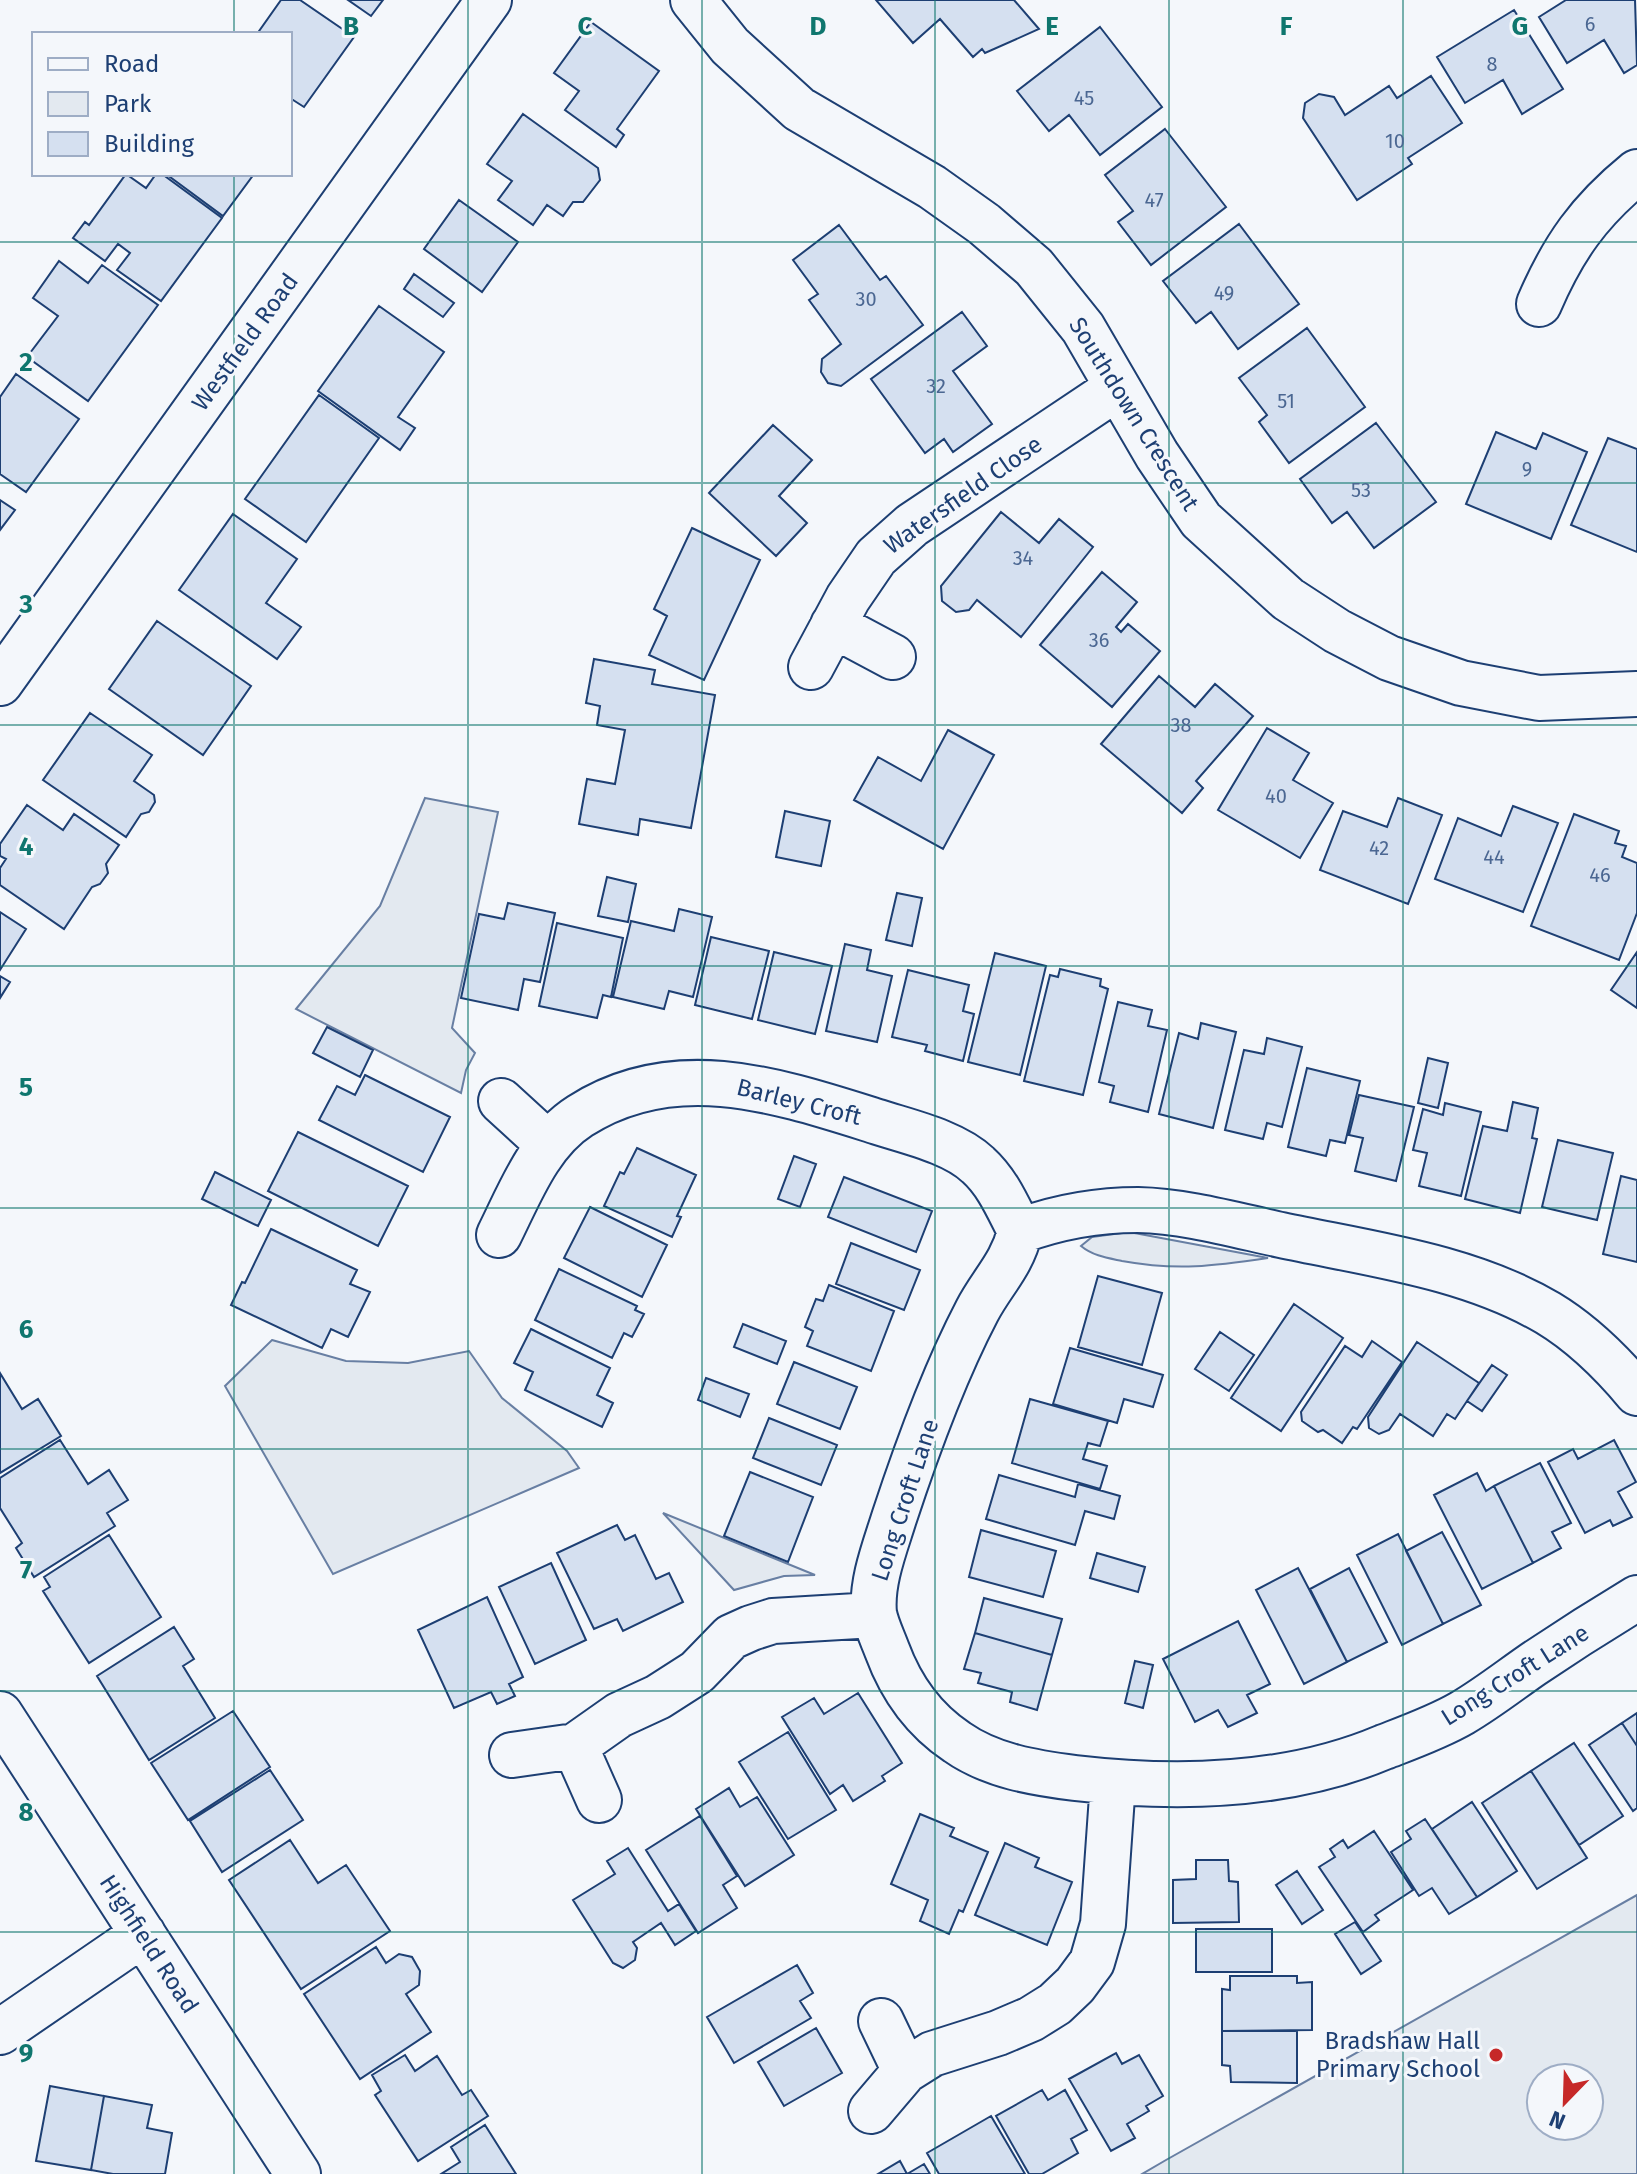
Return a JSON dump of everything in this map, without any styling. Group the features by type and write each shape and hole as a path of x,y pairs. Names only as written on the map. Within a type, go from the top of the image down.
{"street":[{"name":"Westfield Road","path":"0,683 489,0"},
{"name":"Southdown Crescent","path":"693,0 730,46 799,109 932,187 984,224 1034,267 1083,328 1157,455 1201,520 1288,599 1337,631 1389,658 1461,683 1539,698 1637,694"},
{"path":"1539,304 1555,267 1578,233 1604,199 1637,172"},
{"name":"Watersfield Close","path":"811,667 833,625 876,557 912,525 1117,388"},
{"path":"833,625 893,657"},
{"name":"Barley Croft","path":"499,1235 548,1144 577,1117 614,1097 651,1085 695,1082 742,1086 812,1102 933,1140 976,1163 1002,1195 1020,1231"},
{"path":"501,1101 548,1144"},
{"path":"1020,1231 1075,1215 1140,1210 1203,1219 1418,1265 1470,1279 1513,1295 1548,1313 1581,1336 1615,1367 1637,1393"},
{"name":"Long Croft Lane","path":"1020,1231 1015,1253 978,1310 914,1458 883,1551 875,1589 874,1615 905,1690 927,1718 958,1744 996,1761 1040,1773 1113,1782 1198,1785 1312,1771 1381,1749 1461,1714 1637,1598"},
{"path":"512,1755 575,1746 619,1715 658,1697 697,1672 731,1637 751,1628 773,1621 874,1615"},
{"name":"Highfield Road","path":"0,1714 298,2174"},
{"path":"575,1746 599,1800"},
{"path":"871,2111 905,2071 932,2054 1031,2019 1055,2004 1092,1962 1103,1924 1113,1782"},
{"path":"0,2032 143,1934"},
{"path":"881,2021 905,2071"}],"green space":[{"path":"425,798 498,812 452,1028 475,1053 466,1070 461,1093 296,1009 380,906"},
{"path":"1129,1232 1268,1258 1213,1265 1160,1266 1106,1258 1081,1246 1092,1237"},
{"path":"272,1340 346,1361 408,1363 469,1351 502,1398 567,1451 579,1468 333,1574 225,1386"},
{"path":"663,1513 815,1575 784,1576 734,1590"},
{"name":"Bradshaw Hall Primary School","path":"1637,1895 1637,2174 1142,2174"}],"building":[{"path":"281,0 300,0 354,37 304,107 292,99 292,32 258,32"},
{"path":"348,0 383,0 371,16"},
{"path":"876,0 1014,0 1039,29 985,53 982,49 973,57 940,19 913,43"},
{"path":"1566,0 1635,0 1637,65 1624,73 1604,40 1567,63 1539,17"},
{"path":"1514,10 1563,89 1522,114 1503,80 1465,103 1437,57"},
{"path":"591,22 659,71 617,129 624,135 616,147 565,110 579,91 554,73"},
{"path":"1100,27 1162,107 1100,155 1069,115 1049,131 1017,91"},
{"path":"1431,76 1462,123 1408,158 1412,164 1357,200 1303,118 1305,103 1319,94 1334,97 1345,115 1389,86 1397,98"},
{"path":"523,114 598,168 600,180 583,202 573,202 563,216 547,205 533,225 498,200 512,181 487,164"},
{"path":"1165,129 1226,207 1151,265 1118,222 1133,211 1105,175"},
{"path":"125,176 146,188 155,176 165,176 222,218 161,301 117,270 130,253 118,244 105,261 73,238 85,222 89,225"},
{"path":"169,176 253,176 223,216"},
{"path":"459,200 518,242 482,292 424,249"},
{"path":"1239,224 1299,304 1238,349 1211,312 1196,323 1163,281"},
{"path":"839,225 880,280 886,276 923,325 841,386 828,383 821,372 822,359 841,344 809,300 818,294 793,260"},
{"path":"59,261 88,283 102,265 158,305 88,401 27,357 58,316 33,298"},
{"path":"414,274 454,303 443,317 404,289"},
{"path":"379,306 444,352 398,417 415,428 400,450 318,391"},
{"path":"962,312 987,346 953,371 992,424 953,452 944,439 925,453 871,379"},
{"path":"1307,328 1365,407 1289,463 1259,422 1267,415 1239,378"},
{"path":"16,374 79,419 26,492 0,474 0,397"},
{"path":"319,395 379,438 306,542 245,499"},
{"path":"1376,423 1436,502 1374,548 1347,512 1332,523 1300,479"},
{"path":"773,425 812,460 779,496 807,523 776,556 709,493"},
{"path":"1496,432 1536,449 1543,433 1587,452 1551,539 1466,504"},
{"path":"1608,438 1637,449 1637,552 1571,525"},
{"path":"0,500 15,510 0,530"},
{"path":"1001,512 1039,543 1059,519 1093,547 1021,637 977,600 969,610 956,612 942,601 941,586"},
{"path":"233,514 297,559 266,603 301,627 277,659 179,590"},
{"path":"692,528 760,560 704,680 649,655 667,616 654,609"},
{"path":"1102,572 1137,602 1116,627 1121,632 1128,624 1160,651 1112,707 1040,645"},
{"path":"157,621 251,686 203,755 109,689"},
{"path":"594,659 655,670 652,684 715,695 691,828 640,819 638,835 579,824 587,779 615,784 625,730 597,725 600,706 586,703"},
{"path":"1159,676 1195,707 1215,684 1253,716 1196,781 1203,788 1182,813 1101,744"},
{"path":"90,713 152,755 134,781 154,795 155,802 149,812 141,814 126,837 43,780"},
{"path":"1267,728 1309,753 1293,780 1333,803 1300,858 1218,810"},
{"path":"948,730 994,755 943,849 854,800 878,757 921,781"},
{"path":"1398,798 1442,815 1408,904 1320,870 1343,811 1387,827"},
{"path":"27,805 63,830 74,814 119,845 106,864 108,873 100,884 92,887 64,929 0,885 0,868 6,859 0,856 0,844"},
{"path":"1513,806 1558,823 1523,912 1435,879 1458,818 1501,836"},
{"path":"785,811 830,821 821,866 776,857"},
{"path":"1574,814 1619,831 1615,843 1626,846 1622,857 1637,863 1637,913 1619,960 1531,926"},
{"path":"607,877 636,884 628,922 598,916"},
{"path":"897,893 922,898 912,946 886,940"},
{"path":"508,903 555,913 540,982 524,979 518,1010 461,998 479,914 504,919"},
{"path":"679,909 712,917 693,997 669,991 664,1009 613,997 631,921 674,931"},
{"path":"0,912 26,929 0,970"},
{"path":"557,923 623,938 611,997 603,995 597,1018 539,1006"},
{"path":"711,937 769,951 752,1019 695,1005"},
{"path":"845,944 871,950 867,970 892,976 877,1042 826,1031"},
{"path":"774,952 832,966 815,1034 758,1020"},
{"path":"1637,952 1637,1008 1611,990"},
{"path":"995,953 1046,966 1020,1075 968,1062"},
{"path":"1060,969 1101,979 1100,986 1108,989 1083,1095 1024,1081 1050,975 1058,977"},
{"path":"908,970 969,985 963,1011 974,1014 963,1061 925,1051 927,1045 892,1037"},
{"path":"0,976 10,982 0,998"},
{"path":"1118,1002 1152,1010 1148,1026 1167,1030 1148,1112 1110,1102 1114,1086 1099,1082"},
{"path":"1201,1023 1236,1032 1213,1128 1159,1114 1179,1033 1198,1039"},
{"path":"327,1027 373,1050 360,1077 313,1053"},
{"path":"1267,1038 1302,1047 1282,1127 1267,1123 1263,1139 1225,1130 1244,1050 1264,1054"},
{"path":"1428,1058 1448,1063 1438,1108 1418,1103"},
{"path":"1307,1068 1360,1081 1345,1143 1330,1140 1326,1156 1288,1147"},
{"path":"365,1075 450,1117 423,1172 319,1120 337,1086 355,1095"},
{"path":"1359,1095 1414,1107 1396,1181 1355,1171 1363,1138 1349,1135"},
{"path":"1513,1102 1538,1108 1532,1138 1537,1139 1520,1213 1465,1199 1483,1126 1507,1131"},
{"path":"1445,1103 1481,1112 1461,1196 1419,1186 1427,1153 1413,1150 1423,1109 1443,1115"},
{"path":"298,1132 408,1186 378,1246 268,1191"},
{"path":"1558,1140 1613,1153 1597,1220 1542,1207"},
{"path":"637,1148 696,1175 677,1216 681,1217 672,1237 604,1206 620,1172 624,1174"},
{"path":"794,1156 816,1164 800,1207 778,1199"},
{"path":"215,1172 271,1200 258,1226 202,1199"},
{"path":"1621,1176 1637,1180 1637,1262 1603,1254"},
{"path":"844,1177 932,1211 916,1252 828,1217"},
{"path":"590,1207 667,1245 642,1297 564,1258"},
{"path":"271,1229 357,1270 350,1284 370,1292 348,1337 331,1329 322,1348 231,1305"},
{"path":"851,1243 920,1270 904,1310 836,1284"},
{"path":"559,1269 637,1306 635,1310 644,1314 632,1337 624,1333 612,1358 535,1320"},
{"path":"1098,1276 1162,1293 1142,1365 1078,1347"},
{"path":"829,1285 894,1311 871,1371 807,1346 813,1331 805,1327 816,1299 823,1301"},
{"path":"1294,1304 1343,1338 1281,1431 1231,1398"},
{"path":"743,1324 786,1341 777,1364 734,1347"},
{"path":"531,1329 610,1368 597,1395 613,1403 602,1427 525,1390 533,1372 514,1363"},
{"path":"1220,1332 1254,1355 1229,1391 1195,1369"},
{"path":"1372,1341 1402,1362 1357,1429 1353,1427 1342,1443 1302,1421 1301,1412 1345,1346 1362,1357"},
{"path":"1417,1342 1479,1383 1455,1419 1447,1414 1433,1436 1400,1414 1389,1430 1379,1434 1369,1428 1368,1417"},
{"path":"1070,1348 1163,1375 1153,1407 1124,1399 1117,1423 1053,1404"},
{"path":"794,1362 857,1387 840,1429 777,1404"},
{"path":"1492,1365 1507,1375 1482,1411 1467,1401"},
{"path":"0,1373 22,1409 38,1399 61,1436 0,1473"},
{"path":"706,1378 749,1394 740,1417 698,1400"},
{"path":"1030,1399 1108,1421 1100,1446 1088,1443 1083,1459 1107,1466 1100,1489 1012,1463"},
{"path":"769,1418 837,1445 821,1485 753,1458"},
{"path":"60,1440 88,1484 109,1470 128,1500 107,1513 115,1526 34,1577 16,1548 22,1543 0,1508 0,1478"},
{"path":"1614,1440 1636,1482 1618,1492 1632,1517 1613,1526 1610,1520 1585,1533 1548,1462 1573,1449 1578,1459"},
{"path":"1540,1463 1571,1523 1552,1532 1561,1548 1533,1563 1494,1486"},
{"path":"750,1472 813,1497 788,1562 724,1536"},
{"path":"1477,1473 1486,1491 1494,1486 1533,1563 1482,1589 1434,1495"},
{"path":"999,1475 1075,1497 1078,1484 1120,1496 1114,1519 1085,1511 1075,1545 986,1519"},
{"path":"617,1525 625,1540 635,1535 656,1579 669,1573 683,1602 623,1631 617,1619 594,1629 557,1553"},
{"path":"981,1530 1056,1551 1043,1597 969,1577"},
{"path":"1442,1532 1481,1605 1443,1624 1406,1551"},
{"path":"1398,1534 1443,1624 1402,1645 1357,1555"},
{"path":"109,1535 161,1617 89,1663 43,1591 50,1587 44,1577"},
{"path":"1097,1553 1145,1567 1138,1592 1090,1578"},
{"path":"551,1563 586,1640 535,1664 499,1587"},
{"path":"1298,1568 1347,1662 1304,1684 1256,1590"},
{"path":"1349,1568 1387,1642 1347,1662 1310,1589"},
{"path":"487,1597 523,1677 509,1684 515,1696 497,1704 491,1692 454,1708 418,1630"},
{"path":"984,1598 1062,1619 1052,1655 975,1633"},
{"path":"1238,1621 1270,1684 1247,1695 1257,1713 1228,1727 1218,1710 1195,1722 1163,1659"},
{"path":"174,1627 194,1659 183,1666 215,1718 149,1760 97,1676"},
{"path":"975,1633 1052,1655 1037,1710 1010,1702 1012,1692 978,1683 981,1673 964,1669"},
{"path":"1135,1661 1153,1665 1143,1708 1125,1703"},
{"path":"858,1693 902,1763 882,1776 885,1781 853,1801 843,1785 830,1794 782,1717 814,1698 824,1714"},
{"path":"233,1711 270,1767 188,1820 151,1763"},
{"path":"1637,1713 1637,1746 1622,1723"},
{"path":"1622,1723 1637,1746 1637,1808 1633,1811 1589,1745"},
{"path":"788,1732 836,1810 788,1839 739,1762"},
{"path":"1574,1743 1623,1816 1579,1845 1531,1771"},
{"path":"270,1770 303,1820 222,1872 190,1821"},
{"path":"1531,1771 1587,1858 1537,1889 1482,1803"},
{"path":"729,1788 740,1807 757,1797 794,1855 745,1886 696,1809"},
{"path":"1472,1802 1517,1871 1477,1897 1432,1829"},
{"path":"920,1814 954,1828 950,1836 988,1852 963,1912 959,1910 949,1934 920,1921 928,1900 891,1884"},
{"path":"700,1816 737,1876 723,1885 737,1908 698,1933 646,1850"},
{"path":"1425,1819 1477,1897 1449,1914 1432,1888 1419,1896 1391,1852 1411,1839 1406,1831"},
{"path":"1374,1831 1413,1890 1375,1915 1379,1920 1363,1932 1319,1867 1335,1857 1330,1849 1343,1840 1348,1848"},
{"path":"290,1840 318,1883 346,1865 390,1931 301,1989 229,1880"},
{"path":"1005,1843 1039,1858 1035,1867 1072,1882 1047,1945 975,1915"},
{"path":"628,1848 668,1911 679,1904 696,1931 675,1945 661,1923 633,1942 637,1948 635,1960 623,1968 613,1963 573,1900 615,1874 607,1861"},
{"path":"1196,1860 1228,1860 1229,1881 1238,1882 1239,1922 1173,1923 1173,1880 1196,1879"},
{"path":"1297,1871 1323,1910 1302,1924 1276,1885"},
{"path":"1355,1922 1381,1961 1361,1974 1335,1934"},
{"path":"1196,1929 1272,1929 1272,1972 1196,1972"},
{"path":"376,1947 386,1963 399,1954 412,1957 420,1971 419,1985 406,1994 431,2032 360,2079 304,1994"},
{"path":"797,1965 813,1993 800,2001 811,2018 734,2063 707,2017"},
{"path":"1230,1976 1297,1976 1297,1983 1312,1982 1312,2030 1222,2031 1222,1989 1230,1990"},
{"path":"816,2028 842,2073 784,2106 758,2062"},
{"path":"1222,2031 1297,2031 1297,2083 1231,2082 1230,2066 1222,2065"},
{"path":"1116,2053 1122,2064 1139,2055 1163,2096 1146,2106 1149,2111 1127,2124 1135,2138 1111,2151 1069,2079"},
{"path":"405,2055 415,2071 437,2056 462,2095 471,2090 488,2116 418,2161 375,2095 381,2091 372,2075"},
{"path":"50,2086 104,2096 91,2170 36,2161"},
{"path":"1042,2090 1048,2100 1065,2090 1087,2130 1071,2139 1078,2153 1042,2174 1029,2174 996,2116"},
{"path":"104,2096 152,2105 147,2128 172,2133 165,2174 113,2174 91,2170"},
{"path":"991,2116 1025,2174 939,2174 927,2153"},
{"path":"485,2125 516,2174 441,2174 460,2162 451,2147"},
{"path":"900,2161 907,2174 878,2174"},
{"path":"924,2164 930,2174 907,2174"}],"place":[{"name":"Bradshaw Hall Primary School","path":"1496,2055"}]}
